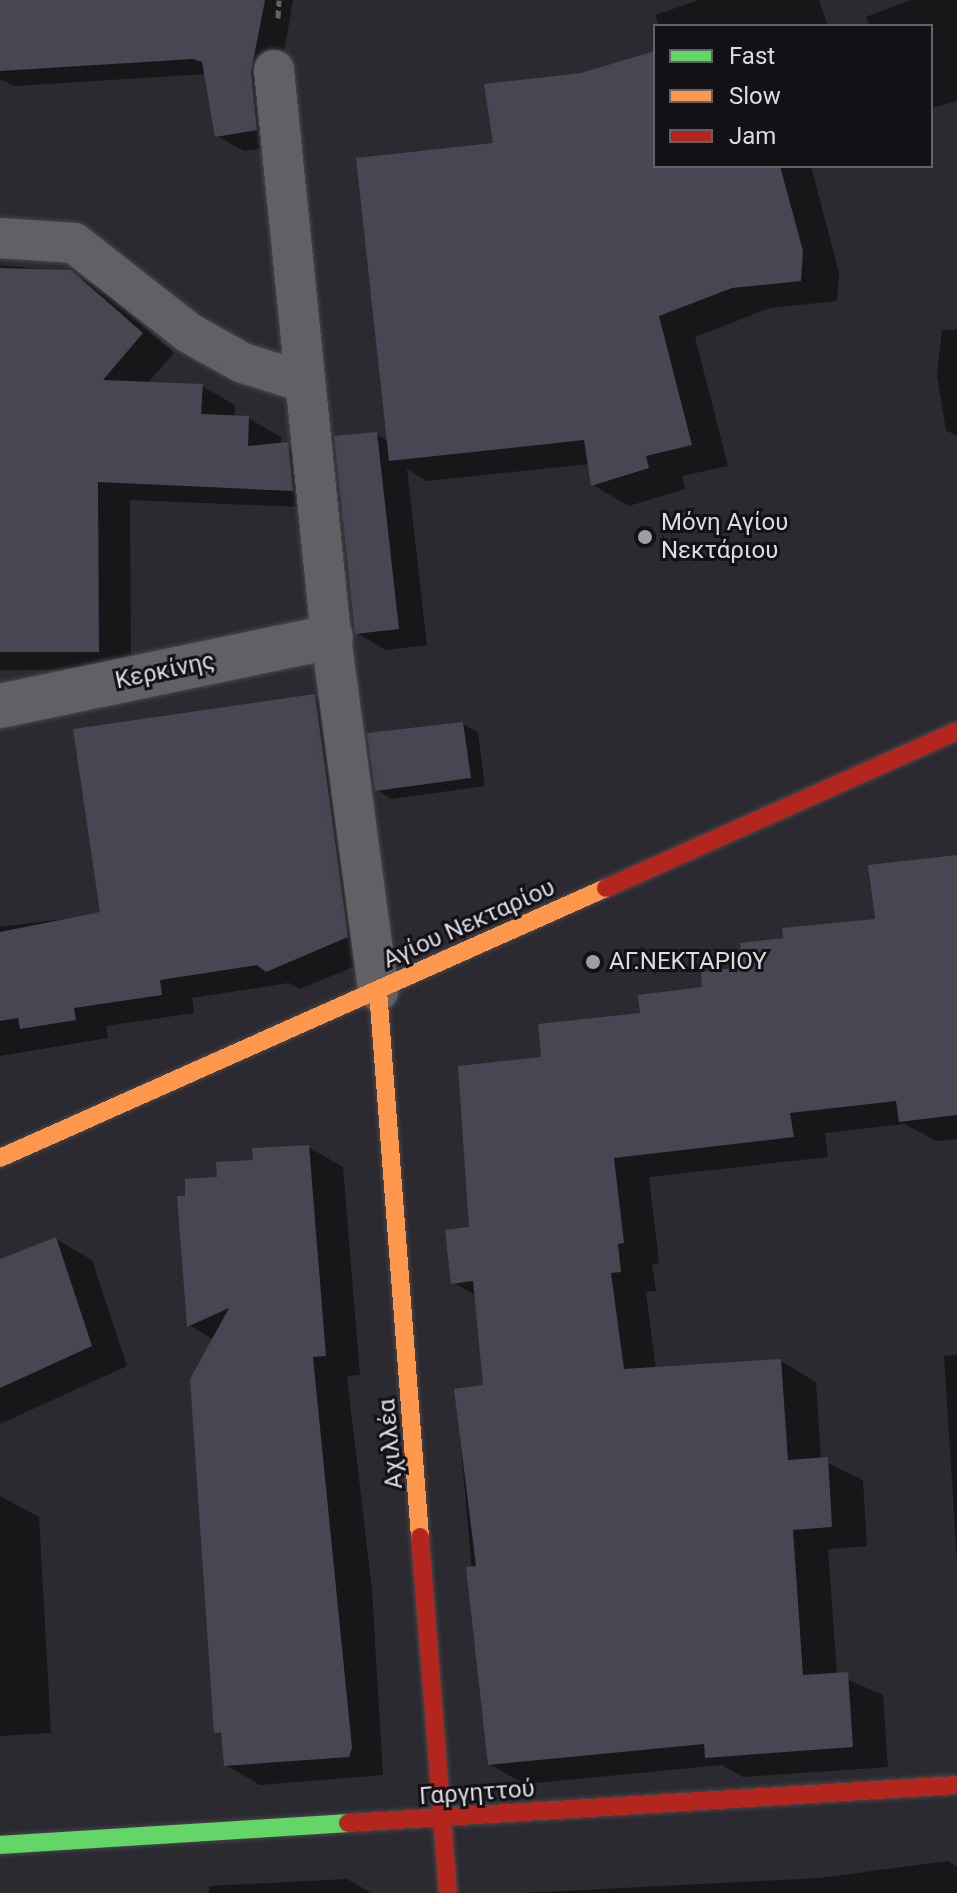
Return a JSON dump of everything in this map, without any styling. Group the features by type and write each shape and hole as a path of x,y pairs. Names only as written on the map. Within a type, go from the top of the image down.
{"street":[{"name":"Κερκίνης","path":"0,706 331,637"},
{"name":"Αγίου Νεκταρίου","path":"0,1158 957,731"},
{"name":"Αχιλλέα","path":"378,991 446,1820 448,1893"},
{"name":"Γαργηττού","path":"0,1845 446,1820 957,1785"}],"lane":[{"path":"274,70 331,637 378,991"},
{"path":"0,238 74,243 189,333 243,363 304,382"}],"building":[{"path":"0,0 265,0 251,72 257,130 215,137 202,62 193,59 0,71"},
{"path":"653,52 653,168 781,168 803,251 801,281 732,288 659,316 692,445 646,456 649,468 591,486 584,440 389,461 356,158 493,143 484,84 581,73"},
{"path":"0,268 71,270 143,333 103,380 203,384 201,414 249,416 248,446 288,442 293,491 98,482 99,652 0,652"},
{"path":"377,432 399,629 355,634 334,436"},
{"path":"315,694 348,937 266,972 257,965 160,980 162,995 74,1008 76,1020 20,1029 18,1018 0,1021 0,932 100,912 73,729"},
{"path":"463,722 471,778 375,791 367,733"},
{"path":"957,855 957,1115 899,1122 896,1101 790,1113 794,1137 614,1158 624,1243 618,1244 621,1272 611,1273 624,1369 781,1359 788,1460 828,1457 832,1527 793,1530 803,1675 848,1672 853,1747 705,1758 704,1744 488,1765 466,1567 476,1566 454,1389 483,1385 473,1281 451,1284 445,1230 469,1227 458,1066 541,1057 538,1024 640,1013 638,995 702,987 701,972 742,967 740,943 783,938 782,928 875,919 868,865"},
{"path":"309,1145 326,1356 313,1357 352,1748 349,1757 224,1766 221,1733 214,1733 190,1379 229,1308 187,1327 177,1196 185,1196 185,1179 217,1177 216,1162 253,1160 252,1148"},
{"path":"56,1237 92,1346 0,1388 0,1259"}],"traffic: fast":[{"path":"0,1845 348,1823"}],"traffic: slow":[{"path":"0,1158 606,888"},
{"path":"378,991 420,1537"}],"traffic: jam":[{"path":"606,888 957,731"},
{"path":"420,1537 448,1893"},
{"path":"348,1823 957,1785"}],"place":[{"name":"Μόνη Αγίου Νεκτάριου","path":"645,537"},
{"name":"ΑΓ.ΝΕΚΤΑΡΙΟΥ","path":"593,962"}]}
